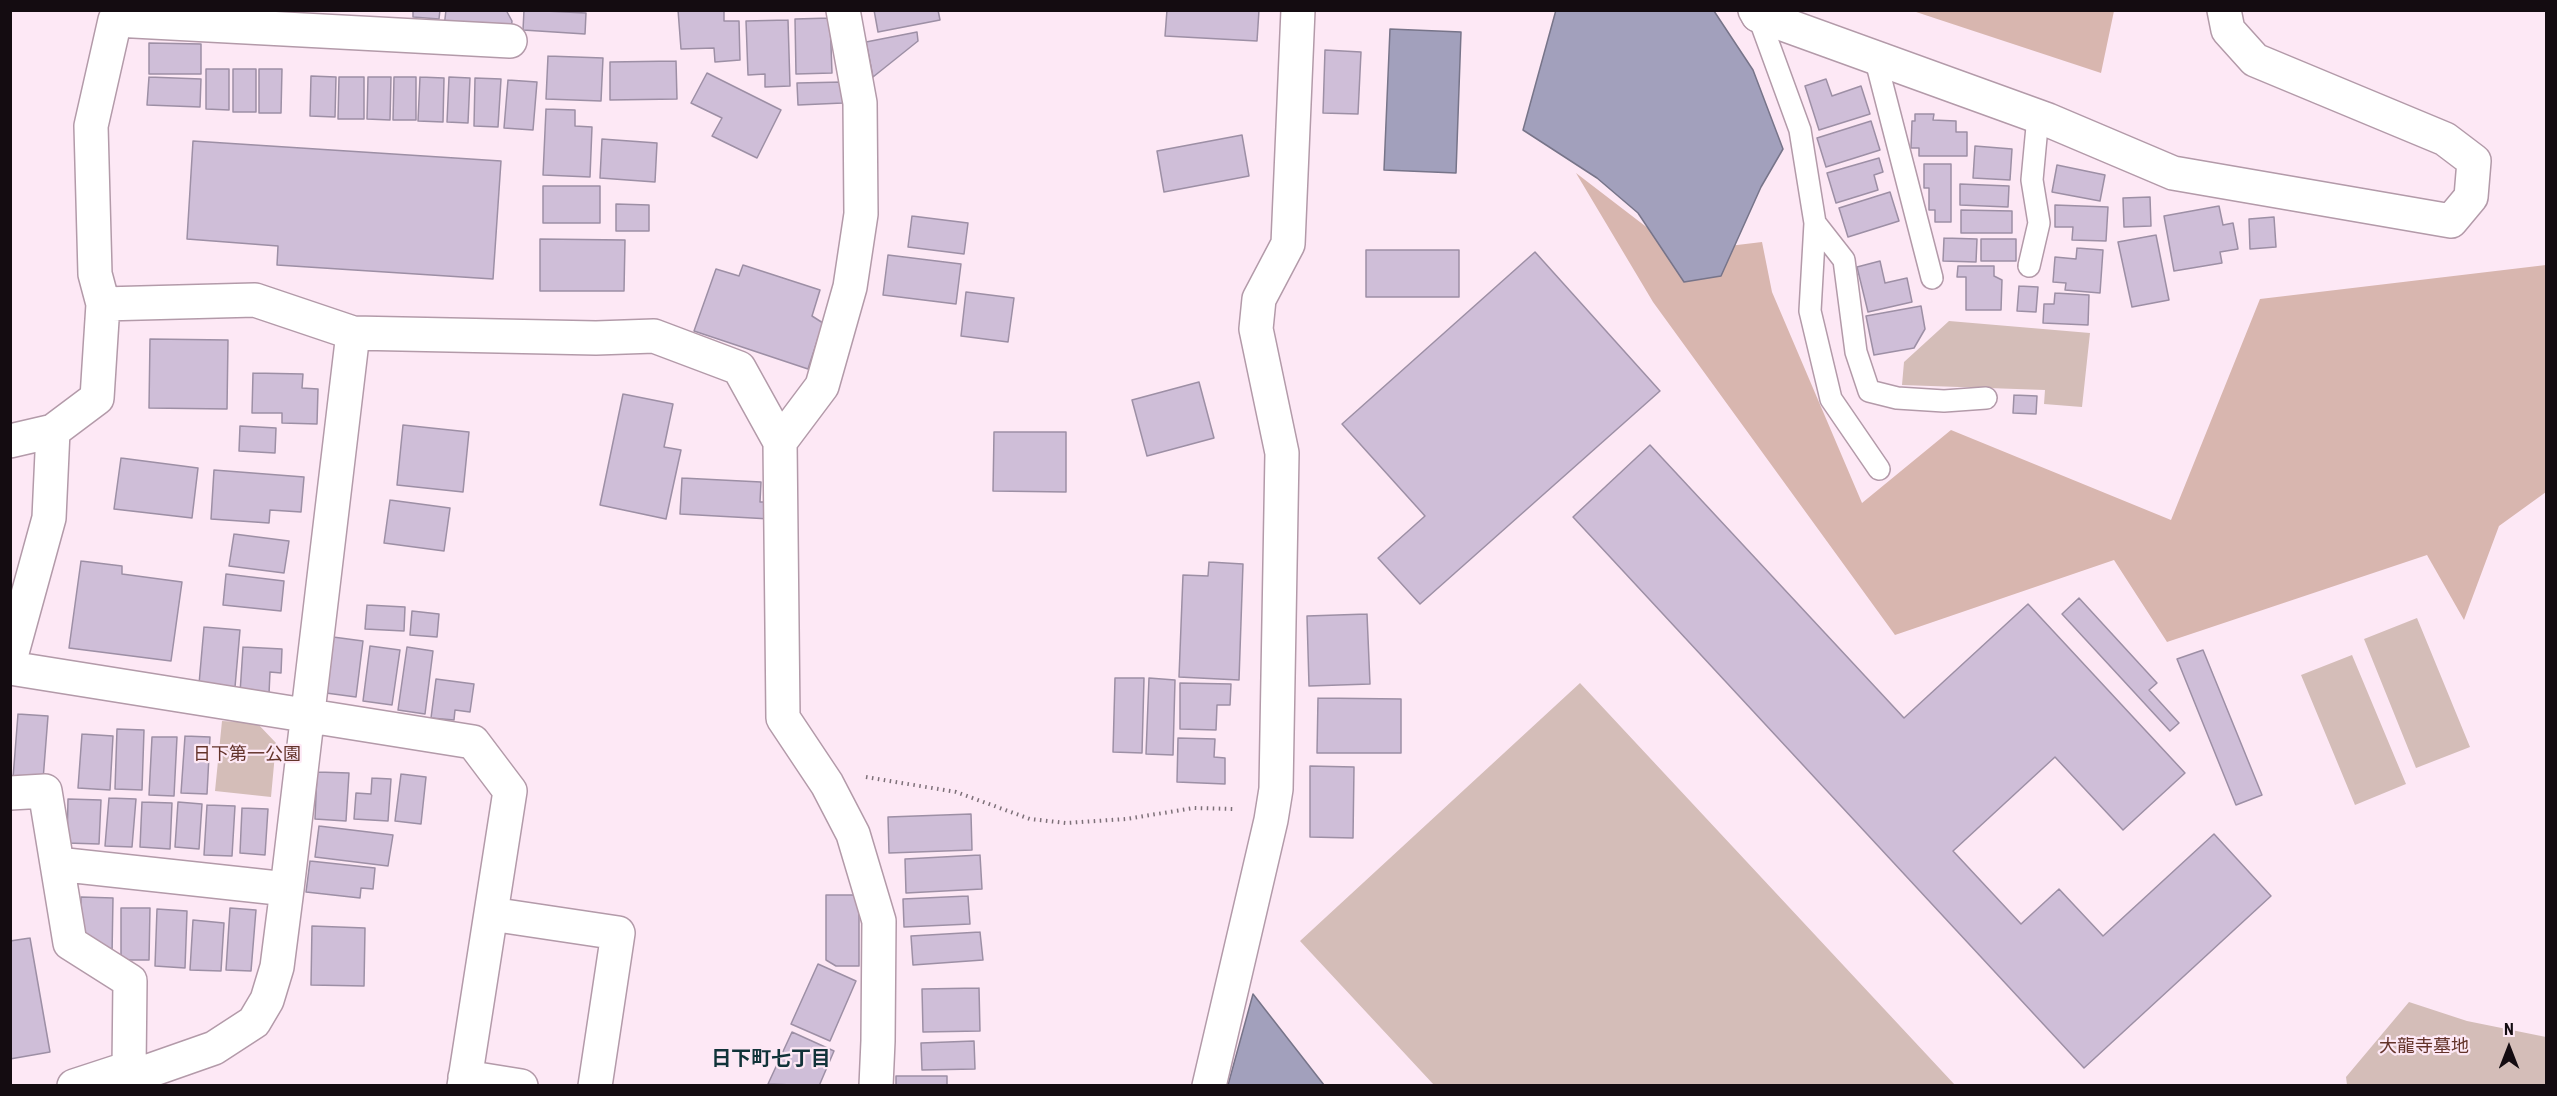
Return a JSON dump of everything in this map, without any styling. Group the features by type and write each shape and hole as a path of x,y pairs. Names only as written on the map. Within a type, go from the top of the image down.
{"street":[{"path":"780,442 822,386 850,287 857,245 861,214 860,103 843,10"},
{"path":"1209,1086 1271,820 1276,789 1282,453 1256,329 1259,299 1288,244 1298,10"},
{"path":"1757,13 2038,116 2173,173 2451,221 2471,197 2474,162 2445,139 2255,60 2228,30 2224,10"},
{"path":"10,441 53,431 97,398 103,304 95,274 91,126 113,15 248,19 510,41"},
{"path":"103,304 255,300 353,333 596,338 654,336 739,368 780,442 783,718 827,783 853,834 879,921 876,1086"},
{"path":"74,1086 138,1076 214,1048 254,1022 267,1000 277,967 353,333"},
{"path":"10,660 49,518 53,431"},
{"path":"10,668 473,742 510,791 464,1081 521,1086"},
{"path":"10,793 45,791 70,943 130,981 138,1076"},
{"path":"57,864 287,889"},
{"path":"491,914 618,933 595,1086"}],"lane":[{"path":"1757,13 1800,130 1815,223 1810,311 1831,399 1879,469"},
{"path":"1875,57 1932,278"},
{"path":"2029,266 2039,224 2032,180 2038,116"},
{"path":"1815,223 1844,260 1856,352 1869,391 1897,398 1944,401 1986,398"}],"path":[{"path":"827,783 864,776 956,792 1030,819 1065,823 1126,819 1194,808 1231,808 1271,820"}],"green space":[{"path":"1949,321 2090,333 2082,407 2044,404 2045,390 1902,385 1904,362"},
{"path":"2417,618 2470,747 2416,768 2364,639"},
{"path":"2352,655 2406,784 2355,805 2301,675"},
{"path":"1580,683 1955,1085 1434,1085 1300,941"},
{"name":"日下第一公園","path":"222,721 257,723 276,743 271,797 215,791"},
{"name":"大龍寺墓地","path":"2409,1002 2467,1021 2546,1037 2546,1085 2347,1085 2346,1077"}],"shaded area":[{"path":"1913,11 2114,11 2101,73"},
{"path":"1576,173 1679,252 1762,242 1772,292 1862,503 1951,430 2171,520 2260,299 2546,265 2546,492 2499,526 2464,620 2427,555 2167,642 2114,560 1895,635 1653,302"}],"water":[{"path":"1556,10 1714,11 1753,70 1783,149 1761,187 1721,276 1684,282 1638,213 1597,178 1523,130"},
{"path":"1390,29 1461,32 1456,173 1384,170"},
{"path":"1253,994 1324,1085 1228,1085"}],"building":[{"path":"413,10 440,10 439,19 413,17"},
{"path":"446,10 506,10 512,21 511,32 444,27"},
{"path":"524,10 586,13 585,34 523,30"},
{"path":"678,10 724,10 724,21 739,21 740,60 715,62 714,48 681,49"},
{"path":"874,10 938,10 940,20 878,32"},
{"path":"1167,10 1259,10 1257,41 1165,36"},
{"path":"830,18 832,73 796,74 795,19"},
{"path":"788,20 790,86 765,87 765,74 748,75 746,21"},
{"path":"917,32 918,41 873,77 866,42"},
{"path":"149,43 201,44 201,74 149,74"},
{"path":"1325,50 1361,52 1358,114 1323,113"},
{"path":"548,56 603,58 601,101 546,99"},
{"path":"676,61 677,99 610,100 610,62"},
{"path":"206,69 229,69 229,110 206,109"},
{"path":"233,69 256,69 256,112 233,112"},
{"path":"259,69 282,69 281,113 259,113"},
{"path":"707,73 781,110 757,158 712,136 722,118 691,103"},
{"path":"311,76 336,77 335,117 310,116"},
{"path":"149,77 201,79 200,107 147,105"},
{"path":"339,77 364,77 364,119 338,119"},
{"path":"368,77 391,77 390,120 367,119"},
{"path":"394,77 416,77 416,120 393,120"},
{"path":"420,77 444,78 443,122 418,121"},
{"path":"449,77 470,78 468,123 447,122"},
{"path":"475,78 501,79 498,127 474,126"},
{"path":"1826,79 1832,96 1861,86 1870,114 1819,130 1805,86"},
{"path":"508,80 537,82 533,130 504,128"},
{"path":"843,82 843,103 798,105 797,83"},
{"path":"546,109 575,110 575,126 592,127 590,177 543,175"},
{"path":"1915,114 1934,114 1933,120 1956,121 1956,132 1967,132 1967,156 1919,156 1919,148 1911,148 1912,121 1915,121"},
{"path":"1871,121 1880,150 1826,167 1817,138"},
{"path":"1242,135 1249,176 1164,192 1157,151"},
{"path":"602,139 657,143 655,182 600,178"},
{"path":"193,141 501,161 493,279 277,265 278,246 187,239"},
{"path":"1975,146 2012,149 2010,180 1973,178"},
{"path":"1879,158 1883,172 1874,175 1878,190 1836,203 1827,173"},
{"path":"1924,164 1951,164 1951,222 1935,222 1935,210 1929,210 1929,188 1924,188"},
{"path":"2057,165 2105,175 2100,201 2052,192"},
{"path":"1960,184 2009,186 2008,207 1960,205"},
{"path":"543,186 600,186 600,223 543,223"},
{"path":"1890,192 1899,221 1848,237 1839,208"},
{"path":"2150,197 2151,226 2124,227 2123,198"},
{"path":"616,204 649,205 649,231 616,231"},
{"path":"2055,205 2108,207 2106,241 2072,240 2073,227 2055,227"},
{"path":"2219,206 2223,225 2233,223 2238,249 2220,252 2222,263 2174,271 2164,216"},
{"path":"1961,210 2012,211 2012,233 1961,233"},
{"path":"912,216 968,223 964,254 908,247"},
{"path":"2274,217 2276,247 2250,249 2249,219"},
{"path":"2156,235 2169,300 2132,307 2118,242"},
{"path":"1944,238 1977,239 1976,262 1943,261"},
{"path":"540,239 625,240 624,291 540,291"},
{"path":"1981,239 2016,239 2016,261 1981,261"},
{"path":"2077,248 2103,250 2100,293 2065,290 2066,283 2053,282 2055,257 2076,259"},
{"path":"1366,250 1459,250 1459,297 1366,297"},
{"path":"1535,252 1660,391 1420,604 1378,558 1425,516 1342,424"},
{"path":"888,255 961,264 956,304 883,295"},
{"path":"1880,261 1885,283 1907,278 1912,302 1868,312 1857,267"},
{"path":"743,265 820,290 812,316 823,323 808,369 694,331 716,269 739,276"},
{"path":"1958,266 1994,266 1994,276 2002,280 2001,310 1966,310 1966,277 1957,277"},
{"path":"2019,286 2038,287 2036,312 2017,311"},
{"path":"966,292 1014,298 1008,342 961,336"},
{"path":"2055,293 2089,295 2088,325 2043,323 2044,304 2054,304"},
{"path":"1921,306 1925,329 1914,348 1874,355 1866,316"},
{"path":"150,339 228,340 227,409 149,408"},
{"path":"253,373 303,374 302,388 318,389 317,424 282,423 282,413 252,413"},
{"path":"1199,382 1214,438 1147,456 1132,400"},
{"path":"623,394 673,404 664,447 681,450 666,519 600,505"},
{"path":"2014,395 2037,396 2036,414 2013,413"},
{"path":"403,425 469,432 463,492 397,485"},
{"path":"240,426 276,428 275,453 239,451"},
{"path":"994,432 1066,432 1066,492 993,491"},
{"path":"1650,445 1904,718 2028,604 2185,773 2123,830 2055,757 1953,851 2021,924 2059,889 2103,936 2214,834 2271,896 2084,1068 1573,517"},
{"path":"121,458 198,468 192,518 114,509"},
{"path":"214,470 304,477 301,512 270,510 269,523 211,519"},
{"path":"682,478 761,482 760,502 771,502 770,519 680,514"},
{"path":"390,500 450,508 444,551 384,543"},
{"path":"234,534 289,541 284,573 229,566"},
{"path":"81,561 122,566 122,574 182,582 171,661 69,648"},
{"path":"1209,562 1243,564 1239,680 1179,677 1183,575 1208,576"},
{"path":"226,574 284,581 281,611 223,605"},
{"path":"2079,598 2157,683 2149,690 2179,723 2170,731 2062,614"},
{"path":"367,605 405,607 404,631 365,629"},
{"path":"412,611 439,614 437,637 410,635"},
{"path":"1367,614 1370,684 1309,686 1307,616"},
{"path":"204,627 240,630 235,687 199,684"},
{"path":"333,637 363,641 356,697 326,693"},
{"path":"370,646 400,650 392,705 363,701"},
{"path":"243,647 282,649 281,673 270,672 269,694 240,693"},
{"path":"407,647 433,651 425,714 398,710"},
{"path":"2203,650 2262,795 2236,805 2177,659"},
{"path":"1115,678 1144,678 1142,753 1113,752"},
{"path":"1149,678 1175,680 1173,755 1146,754"},
{"path":"436,679 474,684 470,712 455,710 454,720 431,718"},
{"path":"1180,683 1231,684 1230,705 1217,705 1216,730 1180,729"},
{"path":"1318,698 1401,699 1401,753 1317,753"},
{"path":"18,714 48,716 43,780 13,778"},
{"path":"117,729 144,730 142,790 115,789"},
{"path":"82,734 113,736 110,790 78,788"},
{"path":"185,736 210,737 207,794 181,793"},
{"path":"152,737 177,737 174,796 149,795"},
{"path":"1178,738 1215,739 1214,757 1225,758 1225,784 1177,782"},
{"path":"1310,766 1354,767 1353,838 1310,837"},
{"path":"317,772 349,773 346,821 315,819"},
{"path":"401,774 426,777 421,824 395,821"},
{"path":"372,778 391,779 388,821 354,819 356,793 371,794"},
{"path":"109,798 136,799 132,847 105,846"},
{"path":"68,799 101,800 99,844 67,843"},
{"path":"142,802 172,803 170,849 140,847"},
{"path":"178,802 202,804 199,849 175,847"},
{"path":"207,805 235,806 232,856 204,855"},
{"path":"242,808 268,809 265,855 240,853"},
{"path":"971,814 972,850 889,853 888,817"},
{"path":"319,826 393,835 388,866 315,857"},
{"path":"980,855 982,889 906,893 905,859"},
{"path":"310,861 375,868 373,889 361,888 360,898 306,892"},
{"path":"826,895 859,895 859,966 836,966 826,960"},
{"path":"968,896 970,924 904,927 903,899"},
{"path":"81,897 113,898 112,955 80,939"},
{"path":"121,908 150,908 149,960 121,960"},
{"path":"230,908 256,910 251,971 226,970"},
{"path":"157,909 187,911 185,968 155,966"},
{"path":"193,920 224,923 221,971 190,970"},
{"path":"312,926 365,928 364,986 311,985"},
{"path":"980,932 983,960 913,965 911,936"},
{"path":"30,938 50,1052 10,1059 10,941"},
{"path":"818,964 856,981 830,1041 791,1024"},
{"path":"979,988 980,1031 923,1032 922,989"},
{"path":"792,1032 834,1051 819,1086 768,1084"},
{"path":"974,1041 975,1069 922,1070 921,1043"},
{"path":"896,1076 947,1076 947,1086 896,1086"}],"district":[{"name":"日下町七丁目","path":"771,1060"}]}
